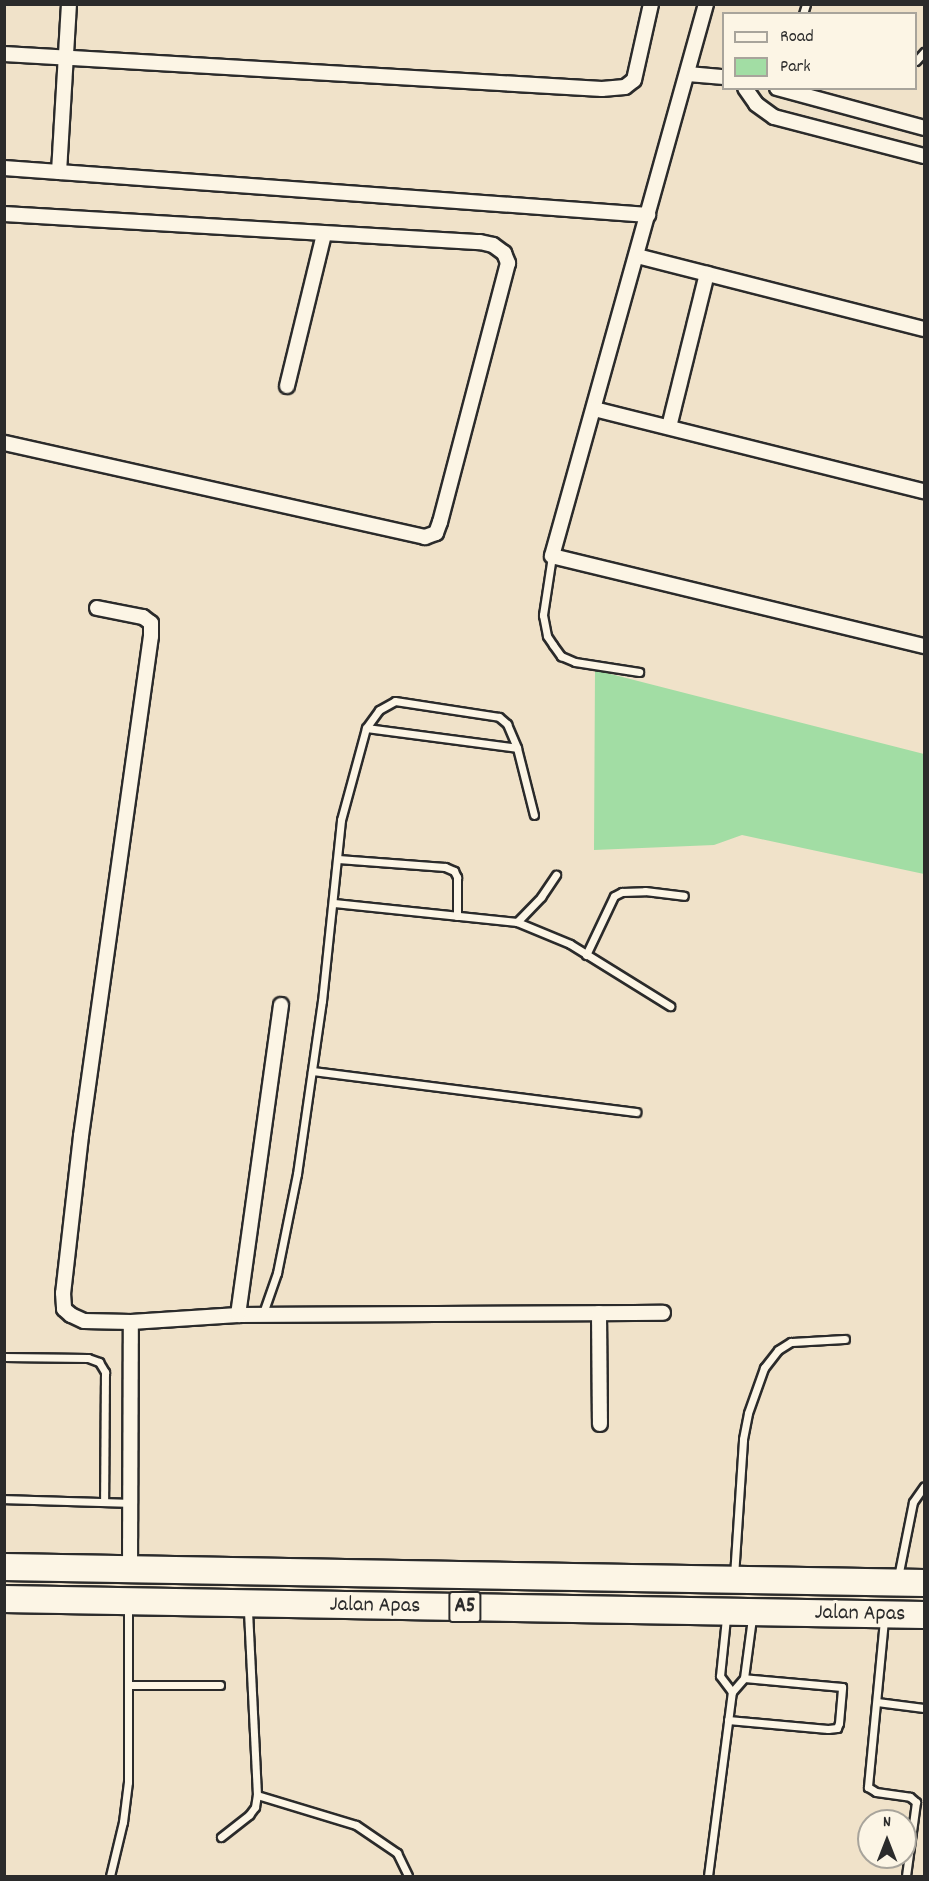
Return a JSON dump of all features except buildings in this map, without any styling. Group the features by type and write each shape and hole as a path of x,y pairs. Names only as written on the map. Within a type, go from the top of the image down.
{"highway":[{"name":"Jalan Apas","path":"4,1567 418,1575 734,1570 897,1583 924,1583"},
{"path":"418,1575 428,1584 487,1586 494,1592 497,1608"},
{"name":"Jalan Apas","path":"4,1599 924,1616"}],"street":[{"path":"59,172 69,4"},
{"path":"4,54 614,88 625,87 634,80 638,71 651,4"},
{"path":"706,4 552,556 924,646"},
{"path":"688,74 722,77"},
{"path":"746,90 756,104 774,117 924,156"},
{"path":"782,90 924,128"},
{"path":"4,168 648,215"},
{"path":"4,214 480,242 493,245 504,253 508,263 436,533 425,537 4,443"},
{"path":"287,386 324,234"},
{"path":"637,256 924,329"},
{"path":"669,427 706,274"},
{"path":"594,409 924,491"},
{"path":"98,608 143,617 151,623 151,636 85,1113 63,1293 64,1309 84,1321 131,1322 238,1315 663,1313"},
{"path":"238,1315 281,1005"},
{"path":"599,1313 600,1424"},
{"path":"130,1569 131,1322"}],"lane":[{"path":"552,556 543,615 547,636 561,656 575,662 639,672"},
{"path":"262,1316 279,1264 297,1174 312,1071 342,820 366,728 386,704 395,701 499,717 507,724 517,748 534,815"},
{"path":"366,728 517,748"},
{"path":"338,859 445,867 454,871 457,877 458,916"},
{"path":"517,921 541,897 556,875"},
{"path":"586,955 614,896 622,892 645,891 684,896"},
{"path":"333,903 517,921 548,932 670,1006"},
{"path":"312,1071 636,1112"},
{"path":"734,1570 743,1439 748,1413 764,1368 778,1350 791,1342 845,1339"},
{"path":"4,1357 88,1358 99,1362 105,1372 104,1502"},
{"path":"897,1583 913,1502 924,1486"},
{"path":"4,1499 130,1503"},
{"path":"110,1876 123,1822 128,1782 128,1602"},
{"path":"221,1837 249,1815 255,1807 257,1795 248,1605"},
{"path":"727,1611 720,1676 732,1692"},
{"path":"708,1876 732,1692 744,1678 753,1613"},
{"path":"884,1615 868,1787 876,1792 910,1797 916,1802 906,1876"},
{"path":"728,1720 828,1729 837,1728 839,1723 842,1687 744,1678"},
{"path":"128,1685 220,1685"},
{"path":"877,1702 924,1708"},
{"path":"257,1795 356,1825 397,1853 408,1876"}],"green space":[{"path":"595,670 924,754 924,874 742,835 714,845 594,850"}]}
